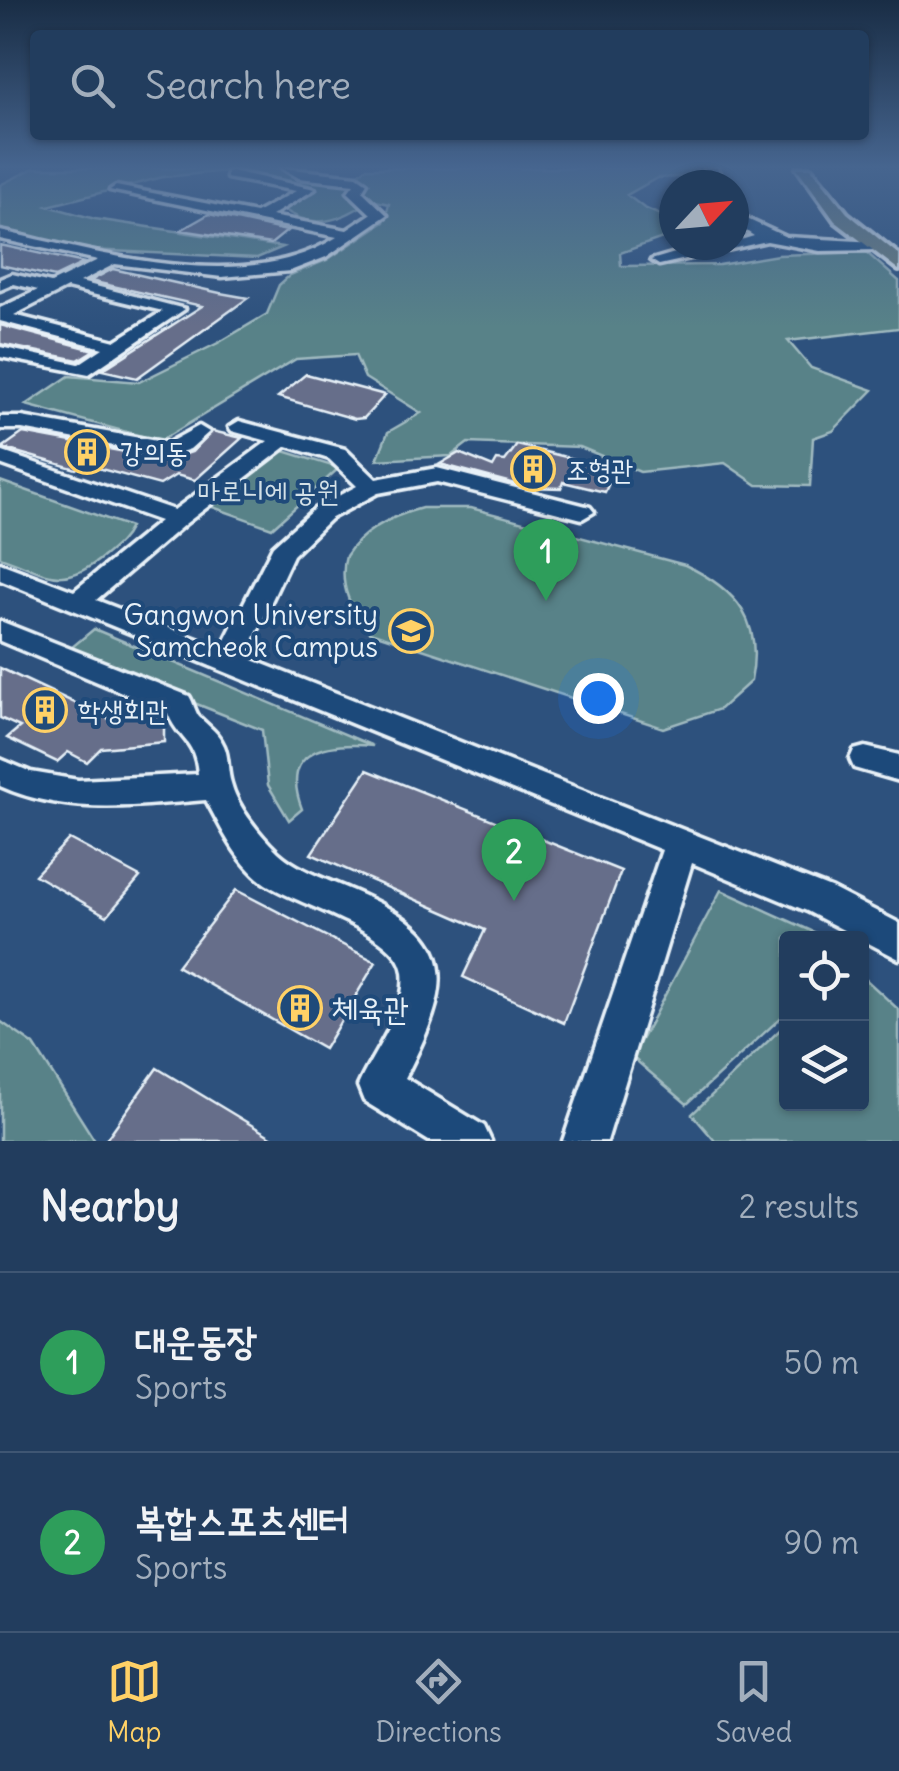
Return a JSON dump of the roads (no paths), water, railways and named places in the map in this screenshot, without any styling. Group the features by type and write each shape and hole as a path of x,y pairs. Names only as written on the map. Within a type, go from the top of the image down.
{"main road":[{"path":"847,221 899,264"},
{"path":"860,221 899,254"}],"street":[{"path":"283,221 348,236"},
{"path":"0,235 113,260 248,271 290,266 321,254 370,221"},
{"path":"749,228 762,238 828,247 876,246"},
{"path":"749,244 762,238"},
{"path":"3,295 52,286 113,260"},
{"path":"0,352 82,370 177,309 52,286"},
{"path":"3,295 119,347"},
{"path":"239,426 336,454 371,488"},
{"path":"5,427 169,450 199,432"},
{"path":"76,603 177,519 284,440"},
{"path":"0,457 177,519"},
{"path":"229,662 249,613 282,551 322,514 371,488 437,475 582,512"},
{"path":"0,572 820,900 899,942"},
{"path":"0,630 179,704 186,723 208,740 215,786 254,852 278,873 312,893 377,918 418,955 423,974 418,1000 379,1086 469,1141"},
{"path":"864,759 899,768"},
{"path":"0,772 26,786 62,794 113,795 215,786"},
{"path":"584,1141 681,843"},
{"path":"820,900 899,921"}],"place":[{"name":"강의동","path":"87,452"},
{"name":"조형관","path":"533,469"},
{"name":"대운동장","path":"546,601"},
{"name":"Gangwon University Samcheok Campus","path":"411,631"},
{"name":"학생회관","path":"45,710"},
{"name":"복합스포츠센터","path":"514,901"},
{"name":"체육관","path":"300,1008"}],"park label":[{"name":"마로니에 공원","path":"268,491"}]}
